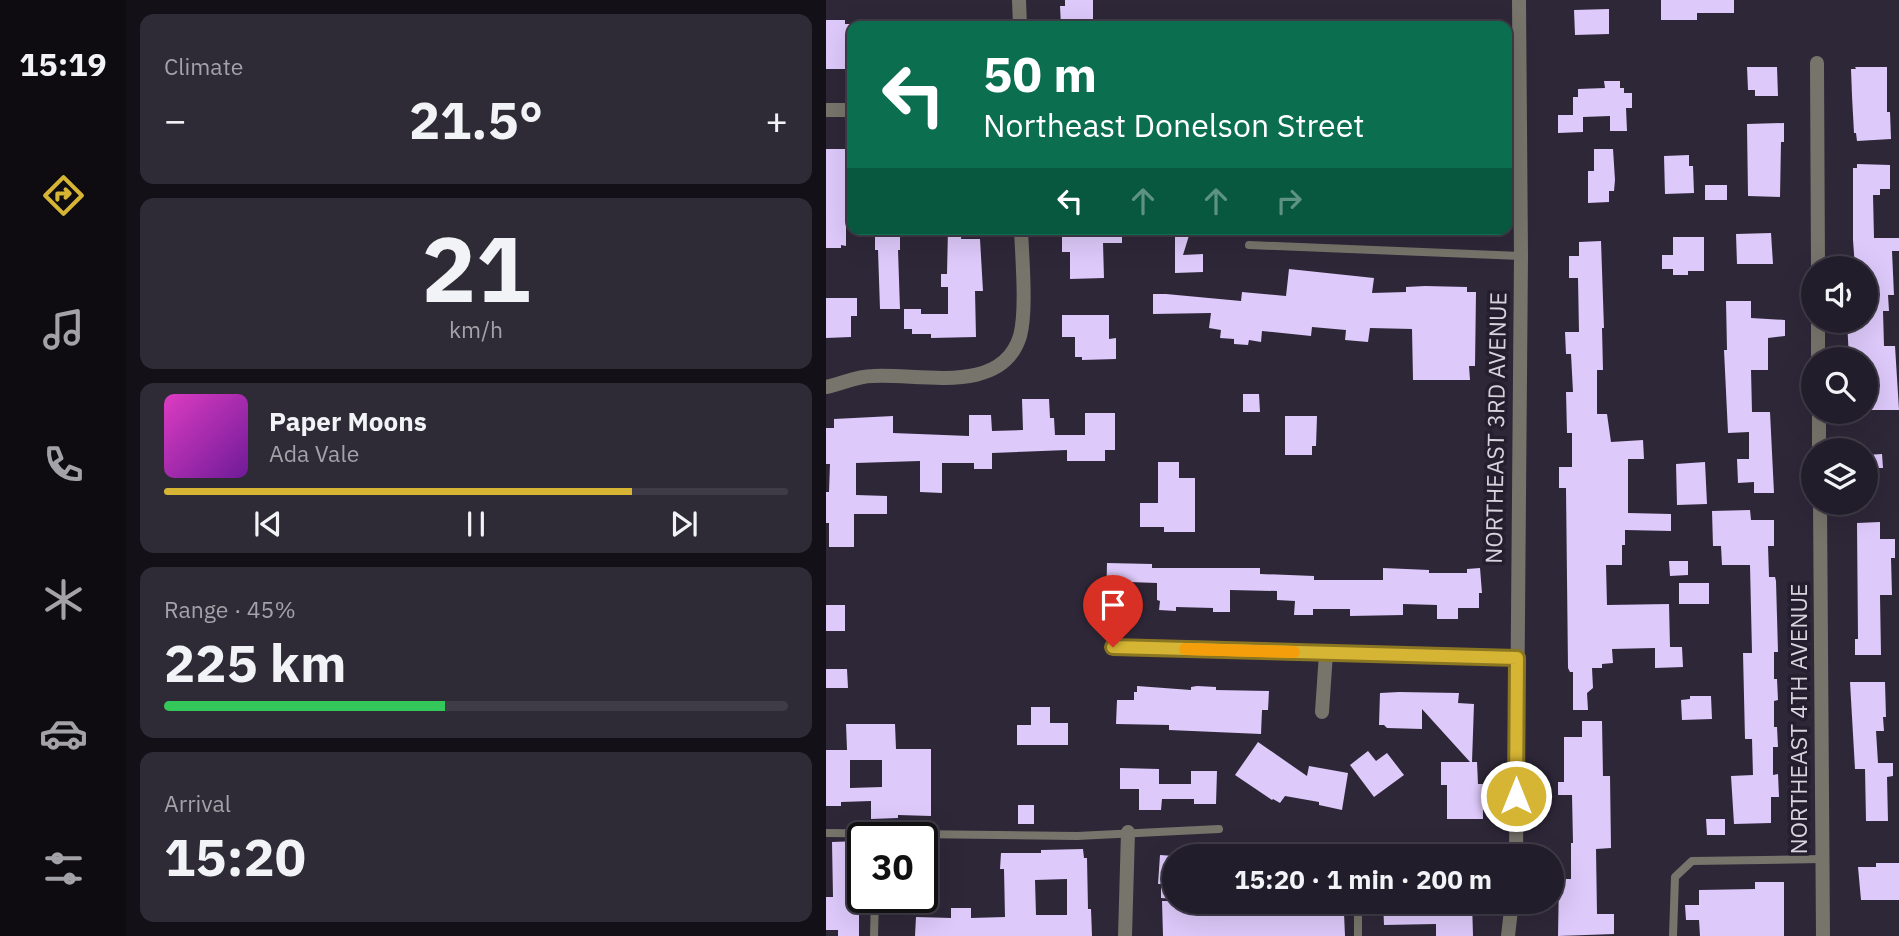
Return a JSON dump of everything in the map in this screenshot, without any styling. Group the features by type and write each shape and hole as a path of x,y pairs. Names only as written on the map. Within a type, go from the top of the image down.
{"street":[{"path":"1019,0 1020,21"},
{"name":"NORTHEAST 3RD AVENUE","path":"1516,844 1521,256 1519,0"},
{"path":"1817,63 1818,256"},
{"path":"826,110 847,110"},
{"path":"826,387 872,376 972,377 997,368 1014,350 1022,322 1021,235"},
{"name":"NORTHEAST 4TH AVENUE","path":"1819,515 1823,936"},
{"path":"1113,647 1517,658"},
{"path":"1322,712 1326,653"},
{"path":"1125,936 1128,832"},
{"path":"1508,936 1511,914"}],"lane":[{"path":"1249,245 1521,256"},
{"path":"938,836 1077,836 1219,829"},
{"path":"826,833 847,834"},
{"path":"1673,936 1675,877 1692,861 1822,859"},
{"path":"874,936 875,913"},
{"path":"1358,914 1358,936"}],"building":[{"path":"1065,0 1093,0 1093,21 1061,21 1060,6 1065,6"},
{"path":"1661,0 1734,0 1734,13 1697,13 1697,20 1661,20"},
{"path":"1609,9 1609,34 1575,35 1574,10"},
{"path":"826,20 845,20 847,69 826,69"},
{"path":"1747,67 1777,67 1778,96 1755,96 1755,90 1748,90"},
{"path":"1855,67 1887,67 1887,112 1890,112 1891,139 1857,141 1854,133 1851,69 1856,69"},
{"path":"1604,81 1620,81 1620,88 1624,88 1624,93 1632,93 1632,108 1626,108 1627,131 1610,131 1610,116 1583,117 1583,132 1558,133 1558,115 1573,115 1573,97 1578,97 1578,89 1605,88"},
{"path":"1784,123 1780,197 1748,196 1747,124"},
{"path":"826,149 847,149 846,246 826,248"},
{"path":"1594,149 1613,149 1615,180 1614,191 1609,191 1609,202 1588,203 1588,171 1594,171"},
{"path":"1689,155 1689,166 1693,166 1694,193 1665,194 1664,156"},
{"path":"1857,164 1890,165 1890,189 1880,189 1880,195 1873,195 1874,238 1899,238 1899,251 1892,251 1894,295 1888,295 1889,311 1883,311 1884,346 1895,346 1899,410 1878,410 1878,347 1848,347 1848,333 1878,333 1878,256 1854,256 1853,168 1857,168"},
{"path":"1705,185 1727,185 1727,200 1705,200"},
{"path":"1771,233 1773,264 1737,264 1736,234"},
{"path":"875,235 900,235 900,309 880,309 878,250 875,250"},
{"path":"948,235 961,235 961,239 980,239 983,291 975,291 976,337 931,338 931,334 912,334 912,329 904,329 904,309 921,309 921,314 948,314 948,287 941,287 941,274 947,274"},
{"path":"1062,235 1122,235 1122,243 1103,243 1104,278 1070,279 1070,252 1062,252"},
{"path":"1175,235 1189,235 1183,255 1203,254 1203,272 1175,273"},
{"path":"1673,237 1704,237 1704,271 1673,275 1673,269 1662,269 1662,255 1673,255"},
{"path":"1601,241 1604,328 1603,370 1597,370 1597,414 1607,414 1611,442 1643,440 1644,459 1628,459 1628,513 1671,514 1671,531 1625,530 1622,565 1606,565 1607,605 1669,604 1670,647 1682,647 1683,667 1655,668 1655,648 1612,649 1613,663 1602,664 1602,668 1592,668 1593,688 1587,693 1588,710 1573,710 1573,672 1568,668 1566,488 1559,488 1559,467 1572,467 1572,433 1567,433 1566,392 1573,392 1571,354 1566,354 1565,332 1579,332 1578,278 1569,278 1569,256 1579,256 1579,242"},
{"path":"1289,269 1374,278 1372,293 1406,292 1406,287 1425,286 1467,287 1467,292 1476,292 1475,366 1469,366 1470,380 1413,380 1412,329 1370,328 1368,342 1345,340 1346,330 1312,327 1311,336 1262,331 1261,342 1249,340 1248,345 1234,344 1234,339 1220,338 1221,330 1209,328 1211,313 1153,314 1153,294 1241,301 1242,292 1286,296"},
{"path":"826,298 857,298 857,316 851,316 851,337 826,338"},
{"path":"1726,301 1751,301 1751,318 1785,320 1785,336 1768,338 1768,370 1751,370 1752,412 1770,412 1774,493 1754,493 1754,482 1738,483 1737,459 1749,459 1749,432 1728,433 1724,350 1727,350"},
{"path":"1062,315 1109,315 1109,339 1116,338 1116,359 1082,360 1082,357 1075,357 1075,337 1062,337"},
{"path":"1243,394 1259,394 1260,412 1243,412"},
{"path":"1022,399 1049,399 1050,418 1054,418 1055,435 1085,435 1085,413 1115,413 1115,450 1105,450 1105,461 1067,461 1067,450 992,453 992,469 974,469 974,463 942,463 942,493 920,492 920,461 856,463 856,495 887,496 887,514 854,514 854,547 829,547 826,492 829,492 830,464 826,464 826,428 834,428 834,419 893,416 893,433 969,436 969,415 991,415 992,431 1023,430"},
{"path":"1285,416 1317,416 1316,446 1312,446 1312,455 1285,455"},
{"path":"1878,454 1882,454 1883,468 1878,468"},
{"path":"1158,462 1179,462 1179,478 1195,478 1195,532 1164,532 1164,527 1140,527 1140,503 1158,503"},
{"path":"1705,462 1707,504 1677,505 1676,464"},
{"path":"1750,510 1751,520 1774,520 1774,546 1768,546 1769,577 1775,577 1776,581 1778,652 1774,652 1774,679 1777,679 1778,700 1774,701 1774,727 1777,727 1778,747 1773,747 1773,775 1778,774 1779,797 1771,797 1771,823 1734,824 1731,776 1753,775 1752,739 1745,739 1743,653 1752,653 1750,565 1722,565 1721,546 1713,546 1712,511"},
{"path":"1880,522 1880,539 1895,539 1895,558 1891,558 1892,595 1880,595 1881,655 1855,655 1855,639 1858,639 1857,523"},
{"path":"1669,561 1688,561 1688,575 1670,576"},
{"path":"1107,563 1152,564 1152,568 1260,568 1260,574 1314,576 1314,580 1383,580 1383,568 1429,570 1429,573 1467,573 1467,569 1480,568 1482,593 1479,593 1479,608 1458,608 1458,619 1437,619 1437,605 1403,604 1403,615 1350,616 1350,609 1313,609 1313,615 1294,615 1295,601 1277,600 1277,591 1230,590 1230,612 1213,612 1213,608 1176,607 1176,611 1159,610 1157,583 1129,582 1128,611 1106,610"},
{"path":"1679,583 1709,583 1709,604 1679,604"},
{"path":"826,605 845,605 845,631 826,631"},
{"path":"826,669 847,669 848,688 826,688"},
{"path":"1850,682 1885,682 1884,731 1876,731 1878,763 1893,763 1893,776 1887,777 1888,821 1866,821 1865,769 1855,769"},
{"path":"1137,686 1191,690 1191,687 1197,686 1216,687 1216,690 1269,691 1268,710 1262,710 1261,734 1169,730 1169,725 1116,724 1117,700 1134,700"},
{"path":"1380,693 1459,693 1458,703 1474,704 1472,762 1477,762 1478,784 1483,784 1483,819 1447,819 1447,785 1441,785 1441,762 1470,762 1422,709 1422,729 1387,728 1379,725"},
{"path":"1690,696 1711,696 1712,719 1682,720 1681,700 1690,699"},
{"path":"1031,707 1050,707 1050,723 1068,723 1068,745 1017,745 1017,725 1031,725"},
{"path":"1582,721 1602,721 1603,776 1610,776 1611,848 1596,849 1597,914 1614,914 1614,934 1558,936 1558,914 1564,914 1564,879 1571,879 1573,843 1572,795 1558,795 1558,782 1564,782 1564,737 1582,737"},
{"path":"846,724 895,724 896,749 931,749 931,816 898,815 898,818 871,819 871,801 841,802 841,806 826,806 826,750 847,750","holes":["850,760 882,760 882,787 850,788"]},
{"path":"1258,742 1307,776 1309,766 1348,773 1342,810 1319,805 1319,802 1285,796 1280,803 1235,775"},
{"path":"1368,751 1376,761 1387,753 1404,775 1374,797 1350,765"},
{"path":"1120,768 1159,769 1159,784 1191,784 1191,771 1217,771 1216,804 1194,804 1194,799 1162,799 1161,810 1139,810 1139,789 1120,789"},
{"path":"1018,805 1034,805 1034,824 1018,824"},
{"path":"1706,819 1725,819 1725,835 1707,835"},
{"path":"847,841 847,913 859,913 859,936 838,936 838,930 826,930 826,897 833,897 832,842"},
{"path":"1083,849 1084,858 1087,858 1088,909 1091,909 1092,936 915,936 916,917 951,918 951,908 971,908 971,918 1005,917 1001,853 1041,853 1041,850","holes":["1067,879 1067,915 1036,915 1035,880"]},
{"path":"1162,855 1162,898 1161,884 1158,884"},
{"path":"1876,863 1899,863 1899,900 1861,900 1858,867 1876,867"},
{"path":"1755,882 1784,882 1784,936 1700,936 1699,920 1686,920 1685,905 1699,905 1699,890 1755,889"},
{"path":"1162,914 1344,914 1345,936 1163,936"},
{"path":"1384,914 1472,914 1473,936 1436,936 1436,924 1384,925"}],"slow traffic":[{"path":"1185,649 1294,652"}],"route":[{"path":"1113,647 1517,658 1516,796"}]}
